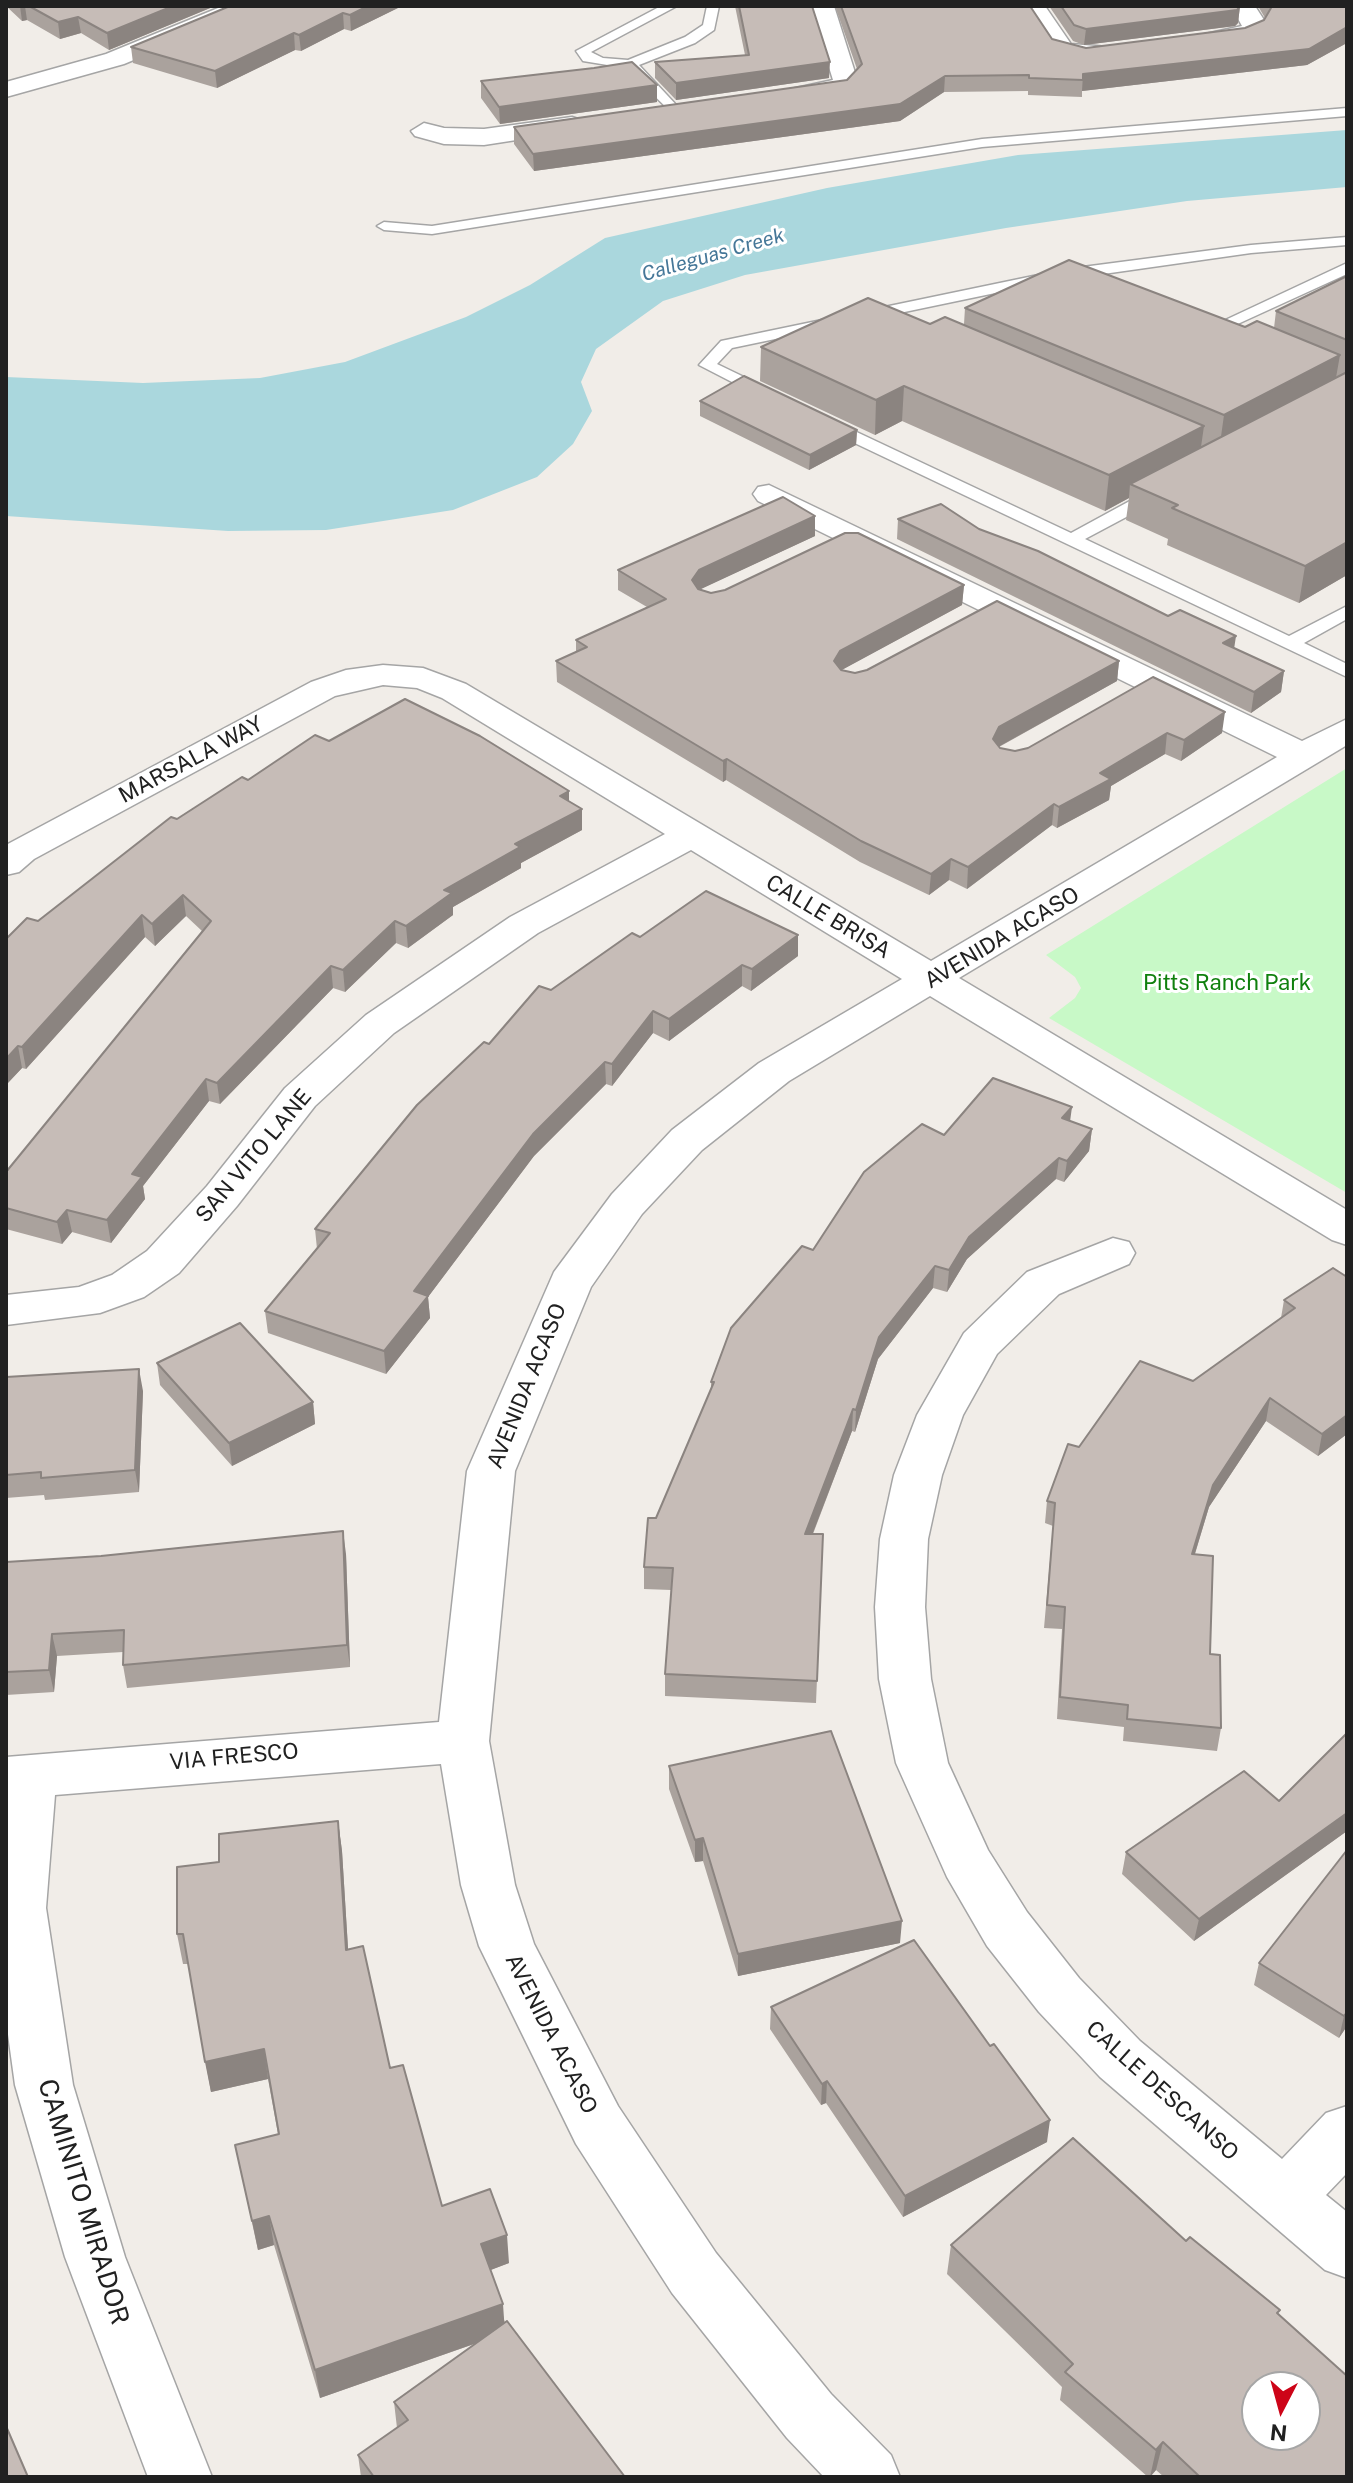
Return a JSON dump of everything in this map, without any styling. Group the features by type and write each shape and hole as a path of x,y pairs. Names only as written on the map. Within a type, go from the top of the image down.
{"street":[{"path":"6,90 115,59 243,6"},
{"path":"762,100 835,89 846,82 822,6"},
{"path":"1033,6 1056,43 1070,53 1103,55 1132,51"},
{"path":"1176,45 1248,33 1254,23 1243,6"},
{"path":"14,63 47,79"},
{"path":"646,116 704,108"},
{"path":"424,131 444,136 484,137 602,121"},
{"path":"769,494 1304,756"},
{"path":"812,553 853,533"},
{"path":"961,623 996,604"},
{"name":"CALLE BRISA","path":"383,675 423,678 454,691 1347,1230"},
{"name":"MARSALA WAY","path":"11,853 323,689 346,680 383,675"},
{"path":"1118,698 1150,680"},
{"name":"AVENIDA ACASO","path":"868,2477 809,2416 694,2273 597,2125 507,1946 488,1885 463,1741 491,1471 570,1283 627,1204 687,1140 774,1072 933,980 1347,730"},
{"name":"SAN VITO LANE","path":"6,1310 84,1302 128,1286 163,1262 222,1196 300,1097 380,1024 524,925 691,835"},
{"name":"CALLE DESCANSO","path":"1113,1253 1043,1283 980,1344 940,1415 918,1475 904,1539 900,1607 905,1679 922,1763 966,1861 1007,1929 1059,1995 1120,2059 1347,2250"},
{"name":"VIA FRESCO","path":"18,1777 463,1741"},
{"name":"CAMINITO MIRADOR","path":"18,1777 18,1908 44,2085 95,2257 180,2477"},
{"path":"1284,2198 1347,2132"}],"lane":[{"path":"671,6 583,51 588,58 602,62 630,64 690,40 709,27 713,6"},
{"path":"630,64 675,112"},
{"path":"384,226 432,230 982,143 1347,112"},
{"path":"777,399 707,365 727,344 1075,273 1251,249 1347,241"},
{"path":"1239,341 1206,327 1347,268"},
{"path":"1075,273 1109,287"},
{"path":"876,313 905,325"},
{"path":"819,419 1347,671"},
{"path":"1070,540 1178,482"},
{"path":"1289,644 1347,611"}],"green space":[{"name":"Pitts Ranch Park","path":"1347,768 1347,1193 1049,1018 1075,998 1081,988 1075,977 1046,955"}],"water":[{"name":"Calleguas Creek","path":"1347,130 1347,187 1187,201 1006,228 745,275 663,301 596,349 581,382 592,411 573,444 537,477 453,510 326,530 228,531 6,516 6,377 143,383 260,378 345,362 466,317 530,285 605,238 827,188 1018,155"}],"building":[{"path":"29,6 173,6 107,33 78,17 58,22"},
{"path":"230,6 368,6 350,15 343,13 299,35 294,33 215,71 131,47"},
{"path":"739,6 812,6 830,62 676,83 655,62 749,55"},
{"path":"841,6 1030,6 1052,39 1086,48 1245,28 1264,20 1270,6 1347,6 1347,27 1309,49 1083,74 1083,80 1029,78 1029,75 945,76 900,104 533,154 514,127 847,80 862,64"},
{"path":"1061,6 1240,6 1237,10 1086,29 1074,25"},
{"path":"632,62 657,85 499,107 481,81 594,68"},
{"path":"1069,260 1245,327 1257,321 1340,355 1224,415 965,308"},
{"path":"1347,276 1347,340 1276,311"},
{"path":"868,298 930,324 945,317 1204,426 1109,475 904,386 876,400 761,347"},
{"path":"1347,372 1347,542 1305,566 1172,508 1178,505 1130,484"},
{"path":"744,376 857,430 810,455 700,401"},
{"path":"783,497 815,516 699,570 692,580 698,589 711,593 725,590 845,533 858,533 964,585 840,651 834,661 841,670 855,673 867,670 997,601 1119,661 999,727 993,739 1000,748 1015,751 1028,748 1153,677 1225,712 1184,740 1167,733 1100,773 1111,779 1059,807 1054,804 968,867 951,859 931,874 861,841 727,759 723,761 556,661 587,647 576,640 666,599 618,570"},
{"path":"941,504 979,529 1038,551 1168,616 1180,610 1236,636 1223,643 1284,671 1254,692 898,519"},
{"path":"405,699 480,736 569,791 560,796 582,809 515,844 520,847 444,890 452,893 406,926 395,921 343,970 331,966 217,1083 206,1079 132,1174 142,1177 107,1220 67,1210 57,1222 6,1208 6,1172 211,921 183,895 152,924 142,915 22,1047 18,1046 6,1059 6,939 27,918 38,921 171,817 177,819 242,777 248,780 315,735 329,741"},
{"path":"706,891 798,935 752,969 742,965 669,1019 653,1011 612,1064 605,1062 533,1134 414,1291 428,1296 384,1351 265,1311 330,1233 315,1229 417,1105 484,1042 489,1044 539,986 551,990 632,933 640,937"},
{"path":"993,1078 1072,1107 1062,1118 1092,1129 1067,1161 1059,1158 969,1237 949,1270 935,1266 879,1337 856,1410 853,1409 805,1534 823,1534 817,1681 665,1674 673,1568 644,1567 648,1518 656,1518 714,1382 711,1382 731,1328 802,1246 813,1250 864,1172 922,1124 944,1135"},
{"path":"1333,1268 1347,1277 1347,1415 1322,1434 1270,1398 1213,1485 1192,1554 1213,1556 1210,1654 1220,1655 1221,1728 1127,1719 1128,1705 1060,1697 1065,1607 1047,1605 1055,1503 1047,1501 1068,1444 1079,1447 1140,1361 1193,1381 1295,1308 1284,1300"},
{"path":"240,1323 313,1402 229,1443 157,1363"},
{"path":"139,1369 135,1470 41,1478 41,1472 6,1475 6,1377"},
{"path":"343,1531 347,1645 123,1665 124,1630 52,1634 49,1670 6,1672 6,1562 101,1556"},
{"path":"831,1731 902,1921 738,1954 703,1838 695,1840 669,1766"},
{"path":"1347,1733 1347,1813 1199,1919 1126,1852 1244,1771 1279,1801"},
{"path":"338,1821 346,1950 363,1946 390,2068 403,2065 442,2206 490,2189 507,2235 481,2244 503,2304 315,2370 269,2216 252,2221 235,2145 279,2134 264,2049 205,2062 183,1934 177,1934 177,1867 219,1862 219,1834"},
{"path":"1347,1850 1347,2012 1344,2016 1259,1963"},
{"path":"914,1940 990,2046 994,2044 1050,2120 905,2196 827,2081 822,2084 771,2007"},
{"path":"1073,2138 1186,2241 1190,2237 1280,2310 1277,2313 1347,2376 1347,2477 1200,2477 1163,2442 1156,2450 1065,2372 1073,2364 951,2245"},
{"path":"507,2321 625,2477 374,2477 358,2455 408,2420 394,2402"},
{"path":"6,2426 28,2477 6,2477"}]}
